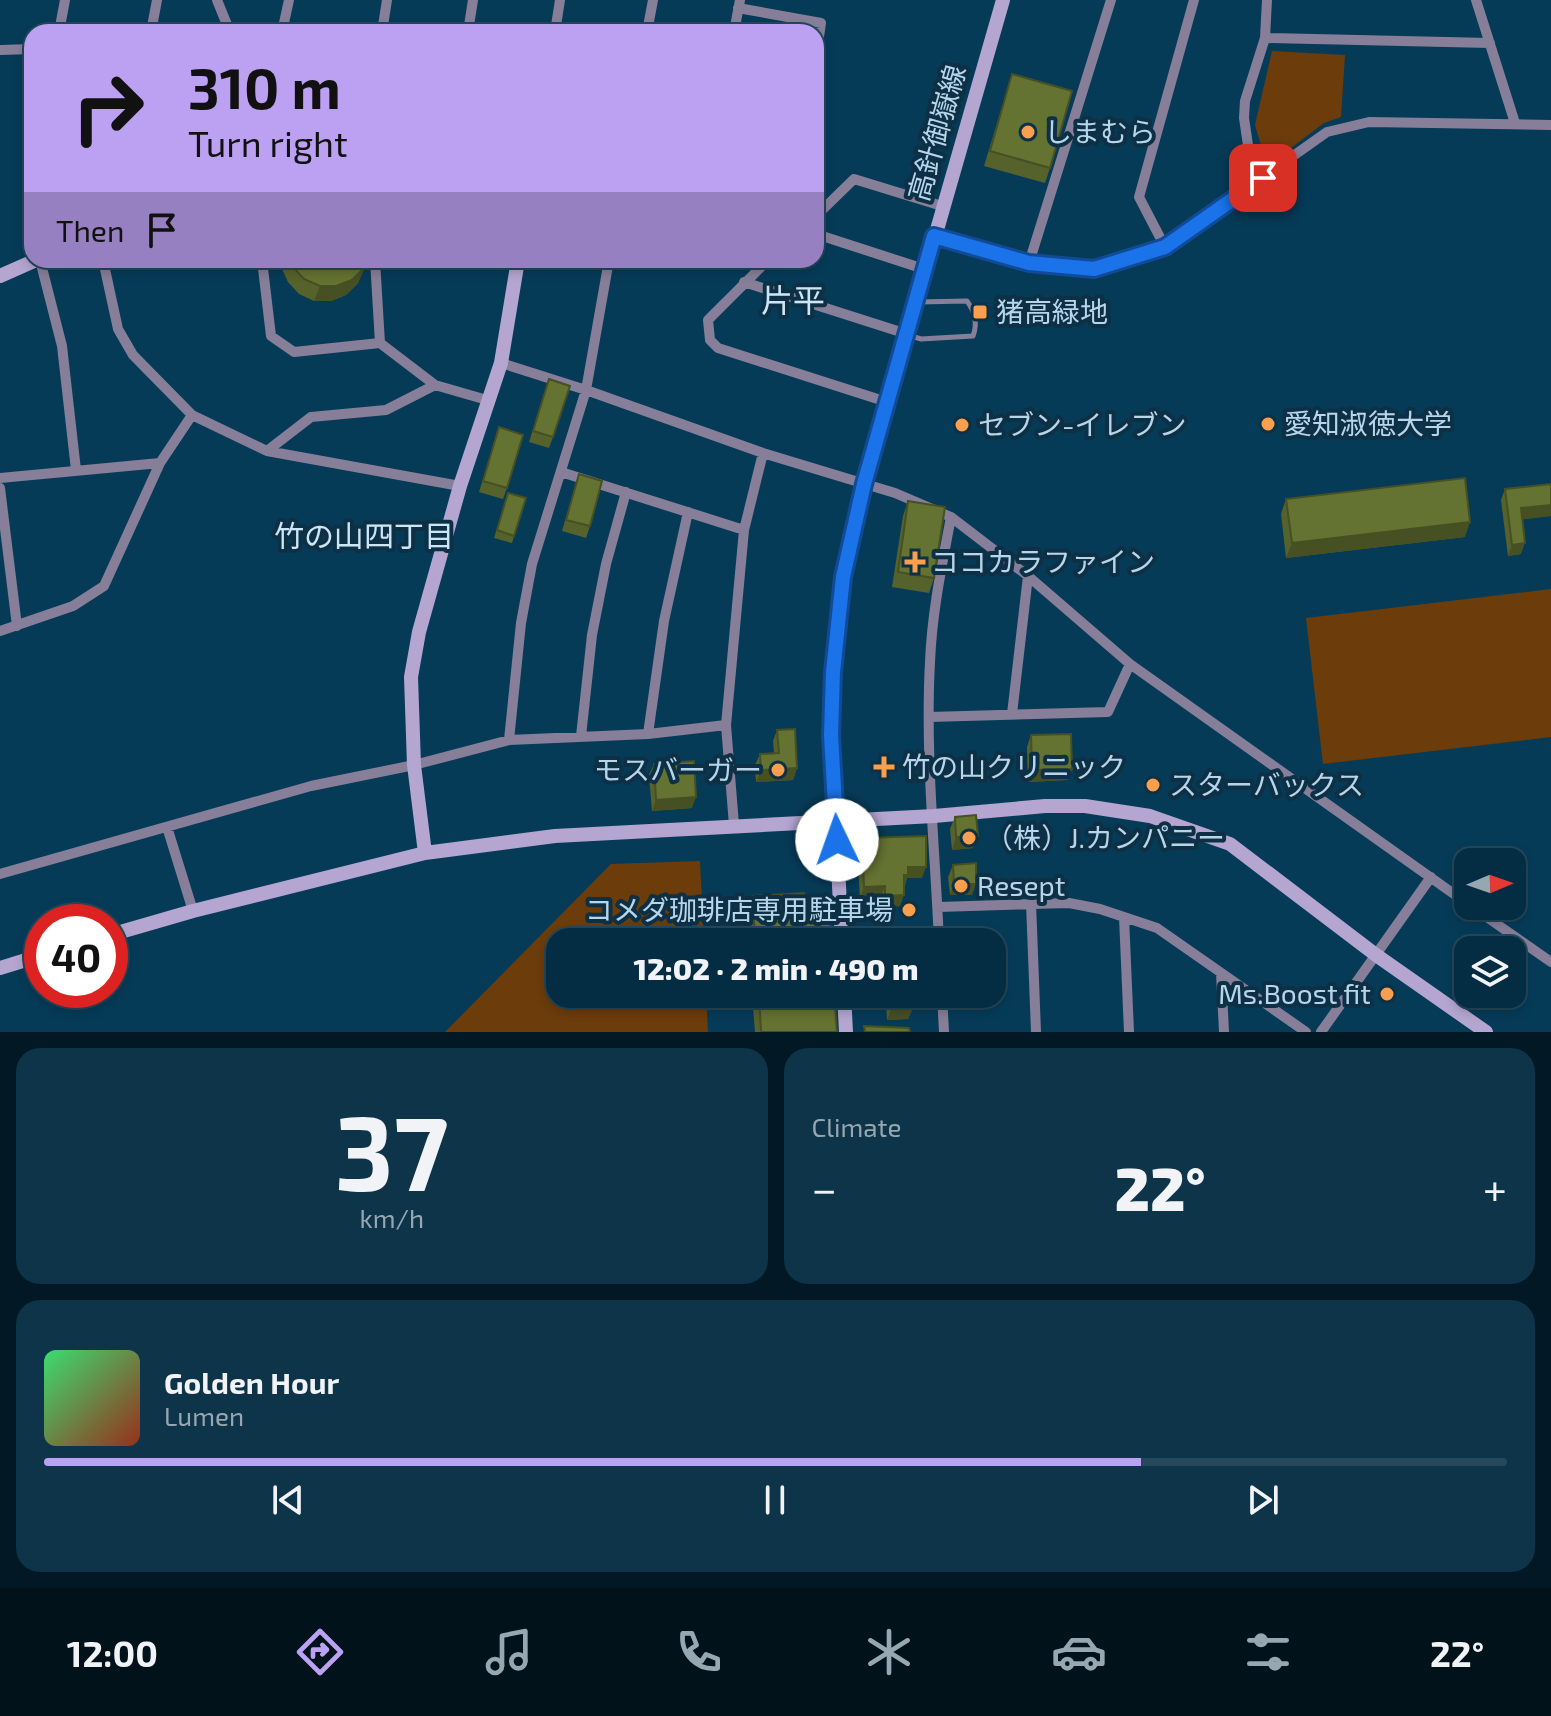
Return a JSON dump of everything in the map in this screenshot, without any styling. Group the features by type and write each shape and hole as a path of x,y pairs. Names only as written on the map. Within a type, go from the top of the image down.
{"street":[{"path":"60,24 65,0"},
{"path":"152,24 157,0"},
{"path":"217,0 227,24"},
{"path":"284,24 289,0"},
{"path":"383,24 387,0"},
{"path":"469,24 473,0"},
{"path":"556,24 560,0"},
{"path":"648,24 653,0"},
{"name":"高針御嶽線","path":"841,928 831,735 833,672 843,577 864,484 1003,0"},
{"path":"1029,263 1111,0"},
{"path":"1165,247 1139,197 1194,0"},
{"path":"1263,178 1249,152 1244,118 1245,101 1265,38 1267,0"},
{"path":"1476,0 1515,123"},
{"path":"735,24 739,4 821,24"},
{"path":"1265,38 1490,43"},
{"path":"0,50 24,49"},
{"path":"934,236 1029,263 1094,269 1165,247 1327,132 1369,122 1551,125"},
{"path":"824,208 854,179 942,206"},
{"path":"824,237 924,269"},
{"path":"0,276 24,266"},
{"path":"40,268 62,346 76,470"},
{"path":"105,268 118,329 125,342 133,355 192,415 267,451 460,486"},
{"path":"263,268 271,336 294,352 380,343 435,385 487,400"},
{"path":"375,268 380,343"},
{"path":"425,853 414,765 411,677 419,632 460,486 501,363 517,268"},
{"path":"509,740 521,623 532,564 586,390 608,268"},
{"path":"759,268 708,320 710,340 718,348 887,402"},
{"path":"744,282 907,334"},
{"path":"501,363 763,453 895,493 951,517 1028,576 1130,664 1454,894"},
{"path":"267,451 311,417 386,410 435,385"},
{"path":"0,631 73,606 104,586 160,463 192,415"},
{"path":"734,825 726,725 744,530 763,453"},
{"path":"0,478 160,463"},
{"path":"561,472 744,530"},
{"path":"0,488 17,626"},
{"path":"581,736 592,635 606,564 626,492"},
{"path":"648,734 664,621 688,512"},
{"path":"939,928 929,717 934,609 951,517"},
{"path":"1012,714 1028,576"},
{"path":"929,717 1108,712 1130,664"},
{"path":"0,874 311,786 414,765 509,740 648,734 726,725"},
{"path":"128,930 425,853 555,836 1085,806 1150,816 1230,844 1376,955 1486,1032"},
{"path":"167,827 193,911"},
{"path":"1321,1032 1431,877"},
{"path":"1031,903 1036,1032"},
{"path":"938,907 1069,903 1100,909 1157,928 1306,1032"},
{"path":"1124,917 1129,1032"},
{"path":"1491,920 1551,962"},
{"path":"0,968 24,961"},
{"path":"1221,973 1224,1032"},
{"path":"845,1008 846,1032"},
{"path":"943,1008 944,1032"}],"lane":[{"path":"907,334 921,339 973,336 976,330 975,312 967,301 915,302"}],"shaded area":[{"path":"1272,51 1345,55 1341,117 1324,123 1267,166 1255,125"},
{"path":"1551,589 1551,737 1323,764 1306,618"},
{"path":"700,861 703,928 548,928 611,864"},
{"path":"546,930 546,1008 707,1008 708,1032 445,1032"}],"building":[{"path":"1012,74 1072,91 1050,168 990,151"},
{"path":"294,268 364,268 352,280 336,286 320,286 304,279"},
{"path":"549,379 570,386 553,437 533,431"},
{"path":"499,427 523,435 507,488 483,481"},
{"path":"579,474 602,481 590,526 566,520"},
{"path":"1465,478 1470,522 1292,543 1286,499"},
{"path":"1551,484 1551,505 1521,508 1525,543 1512,545 1505,489"},
{"path":"508,493 526,498 514,536 497,530"},
{"path":"908,501 945,507 934,578 898,572"},
{"path":"795,729 797,768 761,770 760,754 779,753 777,730"},
{"path":"1071,734 1072,769 1032,770 1031,735"},
{"path":"694,761 696,797 656,800 654,764"},
{"path":"976,815 978,836 956,837 955,817"},
{"path":"926,836 926,867 908,867 908,875 904,875 904,895 885,896 885,886 864,887 862,838"},
{"path":"976,863 976,884 954,884 953,865"},
{"path":"804,893 806,918 830,916 830,928 754,928 753,896"},
{"path":"760,1008 835,1008 837,1032 761,1032"},
{"path":"864,1026 909,1028 910,1032 865,1032"}],"place":[{"name":"しまむら","path":"1028,132"},
{"name":"猪高緑地","path":"980,312"},
{"name":"愛知淑徳大学","path":"1268,424"},
{"name":"セブン-イレブン","path":"962,425"},
{"name":"ココカラファイン","path":"915,562"},
{"name":"竹の山クリニック","path":"884,767"},
{"name":"モスバーガー","path":"778,770"},
{"name":"スターバックス","path":"1153,785"},
{"name":"（株）J.カンパニー","path":"969,838"},
{"name":"Resept","path":"961,886"},
{"name":"コメダ珈琲店専用駐車場","path":"909,910"},
{"name":"Ms.Boost fit","path":"1387,994"}],"district":[{"name":"片平","path":"793,301"},
{"name":"竹の山四丁目","path":"364,537"}],"route":[{"path":"837,840 831,735 833,672 843,577 864,484 934,236 1029,263 1094,269 1165,247 1263,178"}]}
